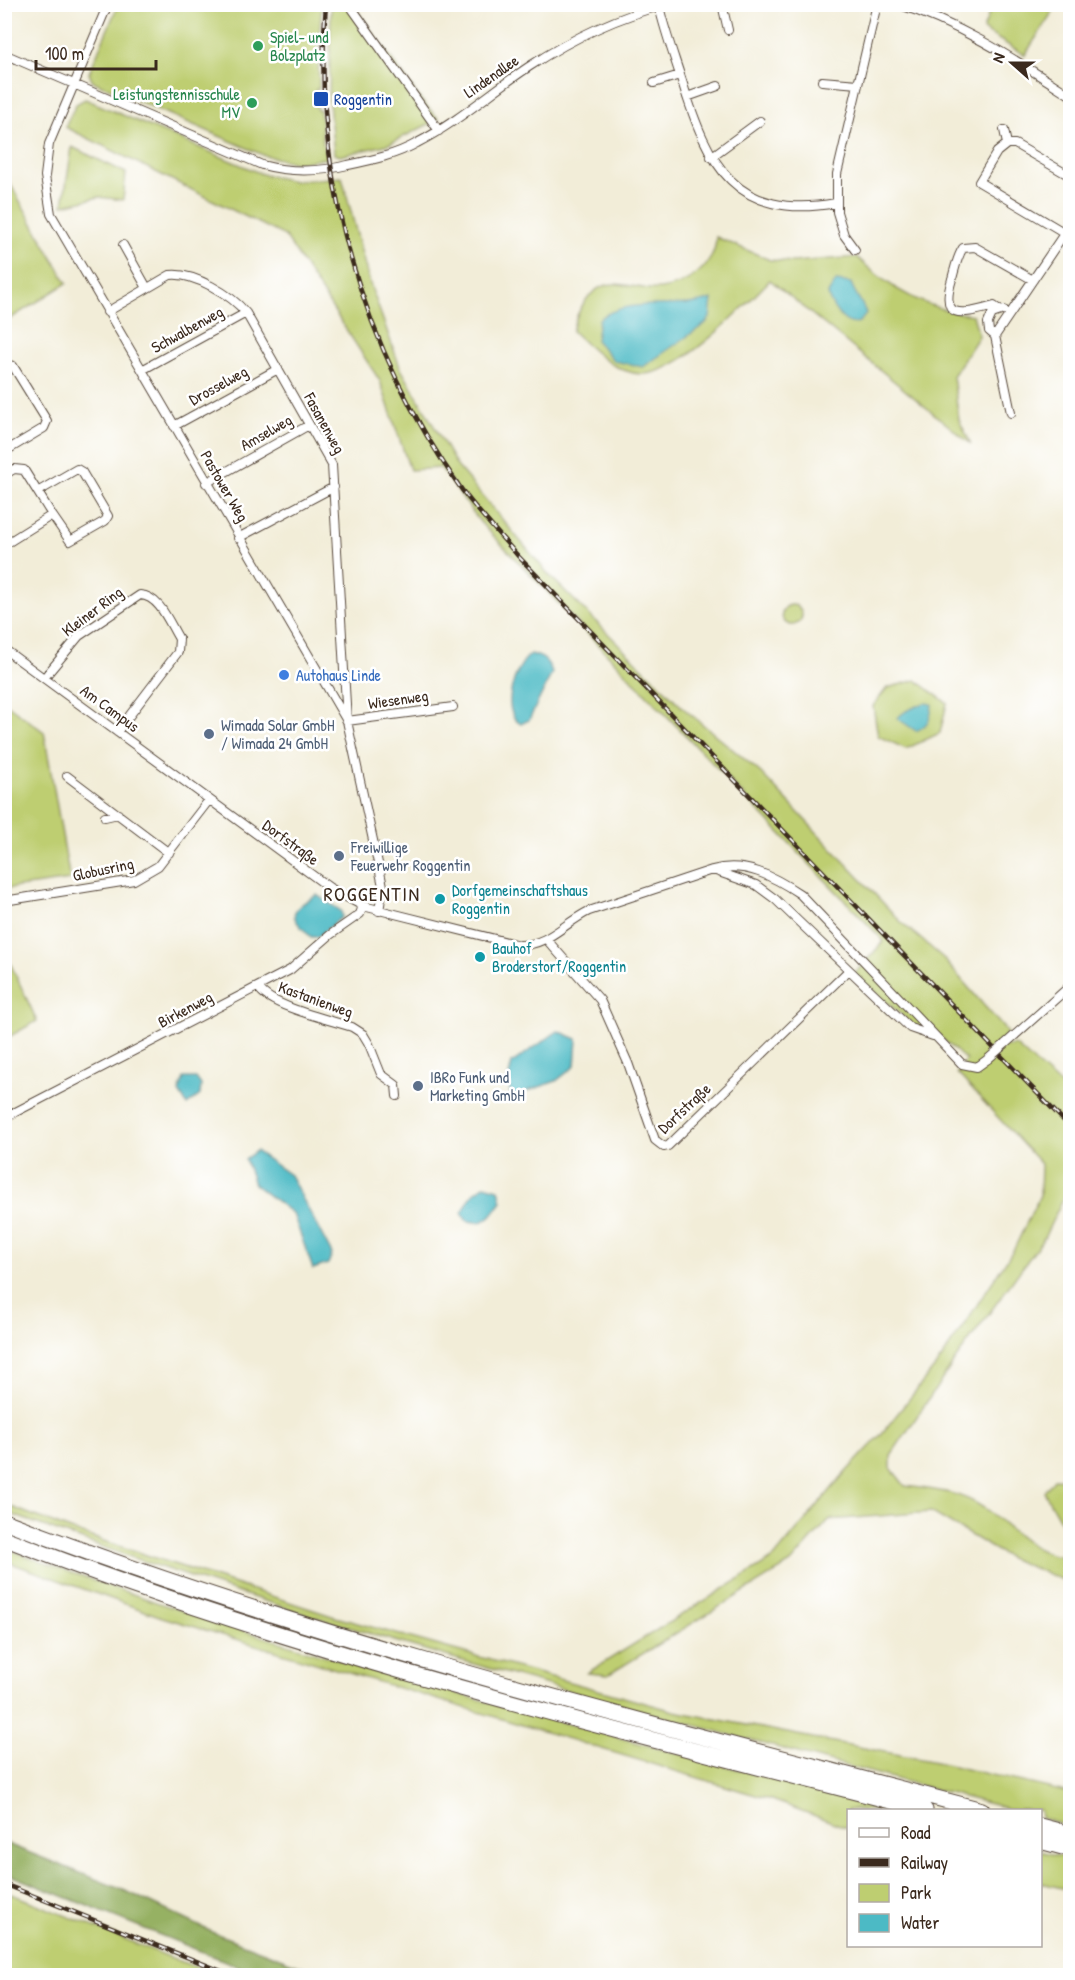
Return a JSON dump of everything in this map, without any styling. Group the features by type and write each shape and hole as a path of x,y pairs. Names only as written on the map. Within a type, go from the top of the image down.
{"highway":[{"path":"4,1521 168,1580 337,1633 683,1731 978,1809"},
{"path":"4,1538 166,1596 311,1643 681,1746 921,1809"},
{"path":"1042,1826 1071,1834"},
{"path":"1042,1841 1071,1849"}],"street":[{"name":"Pastower Weg","path":"108,4 49,144 45,176 46,191 58,228 346,721 383,886 379,911"},
{"path":"349,4 439,131"},
{"path":"722,4 728,30"},
{"path":"855,250 844,235 836,203 837,174 877,4"},
{"path":"897,4 975,36 1071,94"},
{"name":"Lindenallee","path":"4,54 262,165 296,171 332,169 393,154 439,131 532,65 587,35 657,6"},
{"path":"657,6 687,97 711,158 724,175 770,202 805,207 836,203"},
{"path":"654,84 680,75"},
{"path":"822,81 858,84"},
{"path":"687,97 718,86"},
{"path":"711,158 760,121"},
{"path":"1004,130 1007,144"},
{"path":"1065,233 979,182 996,152 1007,144 1015,144 1071,176"},
{"path":"995,336 1071,225"},
{"path":"123,245 147,288"},
{"path":"1000,311 994,306 967,312 952,310 948,307 947,295 959,254 963,248 975,247 1033,280"},
{"name":"Fasanenweg","path":"107,312 170,275 180,274 236,300 246,313 332,465 346,721"},
{"path":"1011,413 995,336 989,332 988,323 992,314 1013,309"},
{"name":"Schwalbenweg","path":"142,370 246,313"},
{"path":"4,364 13,366 47,422 44,428 4,452"},
{"name":"Drosselweg","path":"174,426 278,369"},
{"name":"Amselweg","path":"206,483 309,425"},
{"path":"4,475 14,468 24,470 70,541 95,528 108,516 82,472 77,469 39,491"},
{"path":"238,538 334,488"},
{"path":"4,545 52,515"},
{"name":"Kleiner Ring","path":"44,678 79,636 140,595 149,595 156,602 179,639 180,645 178,652 117,732"},
{"name":"Am Campus","path":"4,649 197,791"},
{"name":"Wiesenweg","path":"346,721 453,707"},
{"path":"67,776 169,852"},
{"name":"Dorfstraße","path":"197,791 330,888 363,906 519,945 539,944 576,917 590,910 729,865 746,868 778,880 800,894 962,1064 977,1067 1071,986"},
{"name":"Globusring","path":"4,901 134,880 158,866 209,800"},
{"path":"105,817 118,814"},
{"name":"Dorfstraße","path":"712,870 756,885 775,899 910,1028 934,1036"},
{"name":"Birkenweg","path":"4,1118 259,988 306,958 330,935 360,914 363,906"},
{"name":"Dorfstraße","path":"547,940 600,1000 628,1063 655,1140 664,1147 668,1146 848,971"},
{"name":"Kastanienweg","path":"259,988 262,994 274,1001 352,1027 363,1034 381,1074 396,1085 397,1096"}],"green space":[{"path":"992,4 1057,5 1025,55 983,30"},
{"path":"118,5 322,5 318,46 319,89 316,89 324,151 327,151 328,158 296,163 263,155 92,81 89,73"},
{"path":"331,5 353,5 422,101 439,119 389,144 340,156 334,154 329,103"},
{"path":"85,99 262,174 294,181 342,177 369,281 400,367 457,466 549,575 682,707 761,773 902,923 942,957 1007,1032 1003,1041 1008,1047 1015,1045 1070,1094 1070,1184 1044,1238 953,1363 891,1455 891,1468 905,1486 940,1491 966,1498 1042,1551 1070,1557 1070,1583 1009,1558 931,1512 829,1520 791,1563 608,1675 587,1673 774,1558 843,1475 879,1437 942,1358 1014,1249 1040,1195 1041,1164 957,1073 966,1060 928,1026 920,1031 854,974 884,941 480,522 441,468 410,470 380,381 285,236 65,127 76,104"},
{"path":"72,147 126,173 123,200 99,197 63,205"},
{"path":"5,175 67,283 4,322"},
{"path":"716,237 770,260 793,262 857,257 882,279 910,296 940,308 973,315 979,336 953,376 959,420 971,444 770,280 728,322 692,352 656,372 641,374 621,369 603,359 572,331 581,307 598,289 615,284 661,289 681,283 706,265 715,247"},
{"path":"792,605 799,608 802,615 799,622 792,625 785,622 782,615 785,608"},
{"path":"916,680 947,703 940,733 906,749 878,736 873,706 887,688"},
{"path":"5,703 44,732 70,880 5,889"},
{"path":"4,950 37,1021 5,1039 4,1039"},
{"path":"1054,1479 1070,1480 1070,1538 1044,1492"},
{"path":"4,1504 73,1531 332,1616 674,1711 936,1762 1070,1793 1070,1827 1042,1818 1042,1809 1009,1809 632,1708 379,1636 129,1556 5,1512"},
{"path":"5,1548 114,1588 334,1658 556,1721 887,1809 847,1809 847,1828 772,1800 162,1617 5,1561"},
{"path":"5,1843 128,1892 212,1932 324,1975 260,1975 5,1873"},
{"path":"1042,1852 1070,1859 1070,1890 1042,1883"},
{"path":"4,1891 215,1975 5,1975"}],"water":[{"path":"836,281 851,283 866,313 861,320 849,323 838,314 828,294"},
{"path":"712,299 710,318 705,324 643,367 614,361 596,340 599,319 612,312 639,306 698,303"},
{"path":"531,654 544,660 552,673 529,720 521,724 514,718 511,710 511,689 519,668"},
{"path":"924,703 932,704 932,709 929,720 920,729 916,731 897,718 906,711"},
{"path":"317,895 341,911 342,917 317,937 311,937 298,923 294,914 301,905"},
{"path":"558,1031 577,1039 575,1066 556,1081 511,1097 508,1080 512,1063"},
{"path":"184,1078 196,1078 201,1085 200,1095 187,1105 179,1092"},
{"path":"256,1151 290,1175 332,1254 328,1264 313,1269 293,1214 254,1184 245,1159"},
{"path":"485,1185 499,1189 502,1202 491,1216 483,1221 466,1220 462,1213 472,1195"}],"railway":[{"path":"326,4 323,68 327,133 336,196 351,259 372,320 397,379 427,436 462,490 518,556 1070,1127"},
{"path":"4,1884 234,1976"}],"place":[{"name":"Spiel- und Bolzplatz","path":"258,46"},
{"name":"Roggentin","path":"321,99"},
{"name":"Leistungstennisschule MV","path":"252,103"},
{"name":"Autohaus Linde","path":"284,675"},
{"name":"Wimada Solar GmbH / Wimada 24 GmbH","path":"209,734"},
{"name":"Freiwillige Feuerwehr Roggentin","path":"339,856"},
{"name":"Dorfgemeinschaftshaus Roggentin","path":"440,899"},
{"name":"Bauhof Broderstorf/Roggentin","path":"480,957"},
{"name":"IBRo Funk und Marketing GmbH","path":"418,1086"}],"district":[{"name":"ROGGENTIN","path":"372,893"}]}
